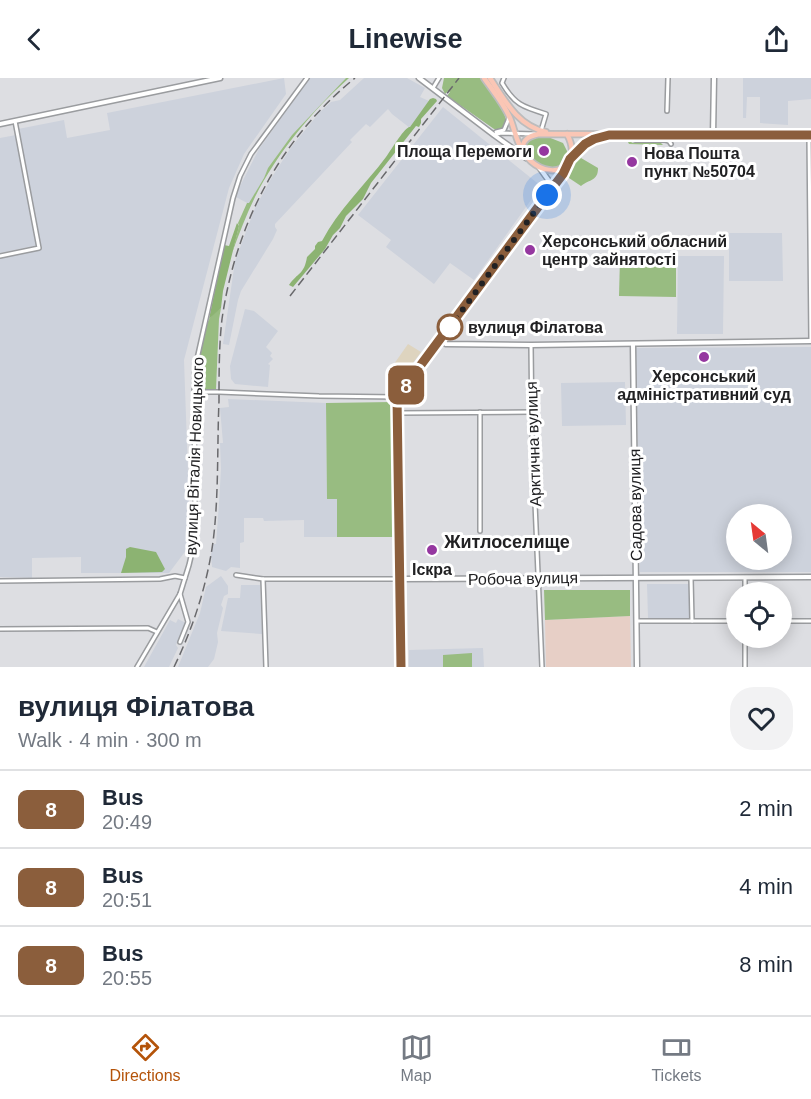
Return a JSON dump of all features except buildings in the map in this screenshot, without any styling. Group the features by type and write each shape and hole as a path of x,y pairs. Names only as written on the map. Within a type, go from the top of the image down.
{"main road":[{"path":"484,78 509,117 522,152 538,166 557,171 566,166 570,159 590,141 609,135"},
{"path":"490,78 517,117 540,133"},
{"path":"522,152 525,139 540,133 810,135"},
{"path":"567,134 571,145 570,159"}],"street":[{"path":"0,124 220,78"},
{"name":"вулиця Віталія Новицького","path":"137,667 180,594 193,549 195,368 233,198 240,176 251,154 307,78"},
{"path":"419,78 530,160"},
{"path":"433,88 439,78"},
{"path":"495,134 540,133 546,114 517,103 502,83 504,78"},
{"path":"667,111 668,78"},
{"path":"713,135 714,78"},
{"path":"495,134 504,129 509,117"},
{"path":"0,256 39,248 15,121"},
{"path":"624,135 635,140 665,140 671,144"},
{"path":"440,340 446,344 531,345 811,341 810,135"},
{"path":"538,166 549,181 547,195"},
{"path":"401,667 397,397 563,174 566,166"},
{"name":"Садова вулиця","path":"633,344 637,667"},
{"name":"Арктична вулиця","path":"531,345 542,667"},
{"path":"194,392 397,397"},
{"path":"480,412 480,531"},
{"path":"397,413 532,412"},
{"name":"Робоча вулиця","path":"236,575 263,579 811,577"},
{"path":"0,581 160,579 175,576 185,578"},
{"path":"691,578 692,621"},
{"path":"263,579 266,667"},
{"path":"180,594 188,619 180,642"},
{"path":"638,621 726,621"},
{"path":"792,621 811,621"},
{"path":"0,629 148,628 157,633"},
{"path":"745,648 745,667"}],"shaded area":[{"path":"284,78 286,94 244,154 229,188 184,360 189,502 187,549 169,573 81,573 81,557 32,558 32,578 0,577 0,258 42,249 18,129 64,120 67,138 110,130 107,113"},
{"path":"310,78 346,78 292,135 268,168 249,204 236,197 259,149"},
{"path":"364,78 407,78 425,88 420,97 429,101 410,128 388,109 370,127 366,124 275,224 277,230 273,239 241,291 229,345 223,344 235,261 255,208 292,146 320,112 331,102 340,100"},
{"path":"743,78 811,78 811,99 788,101 788,125 760,123 760,97 747,97 746,118 743,118"},
{"path":"443,107 541,186 474,280 450,263 434,284 386,247 391,240 358,215"},
{"path":"16,135 38,245 0,253 0,138"},
{"path":"729,233 782,233 783,281 729,281"},
{"path":"678,256 724,256 723,334 677,334"},
{"path":"245,309 254,311 278,331 266,347 272,353 270,356 273,359 268,364 270,365 268,387 235,384 231,379 230,366"},
{"path":"408,344 421,352 404,375 394,364"},
{"path":"811,347 811,572 640,572 636,348"},
{"path":"625,382 626,425 562,426 561,383"},
{"path":"228,399 326,403 327,499 337,499 337,537 304,537 304,520 264,521 263,518 244,518 244,542 240,543 240,568 231,567 226,571 212,567 211,555 213,544 216,544 219,504 220,443 223,443 220,408 229,407"},
{"path":"221,576 228,586 228,594 224,596 221,605 223,608 214,659 208,667 178,667 200,613 206,587"},
{"path":"647,584 689,584 690,618 648,618"},
{"path":"241,585 260,585 262,634 221,631 228,598 240,598"},
{"path":"630,616 631,667 546,667 545,620"},
{"path":"178,619 186,623 169,667 144,667 170,620 176,623"},
{"path":"483,648 484,667 409,667 409,650"}],"green space":[{"path":"346,78 349,78 309,119 274,164 252,204 232,253 238,223 268,168 292,135"},
{"path":"444,78 480,78 503,112 505,126 501,130 494,129 447,96 450,92 445,94 442,88"},
{"path":"433,98 437,101 421,119 419,127 416,126 371,183 363,199 346,216 325,249 293,287 289,285 302,270 307,257 318,242 322,241 344,208 386,157 403,132 410,127"},
{"path":"548,137 563,143 568,153 565,162 557,168 535,162 525,149 525,143 531,138"},
{"path":"627,140 633,143 661,143 663,145 629,144 628,142 602,143 591,147 581,158 598,168 595,178 581,186 566,176 587,149 598,142"},
{"path":"237,223 239,226 221,308 209,319 224,245 229,246"},
{"path":"620,258 676,259 676,297 619,296"},
{"path":"221,308 216,389 201,389 197,387 197,380 202,341 210,318"},
{"path":"392,402 393,537 337,537 337,499 327,499 326,403"},
{"path":"130,547 156,552 165,569 162,572 121,573 126,549"},
{"path":"544,590 630,590 630,616 545,620"},
{"path":"472,653 472,667 443,667 443,655"}],"railway":[{"path":"174,667 198,606 213,542 217,489 221,329 238,249 250,217 284,156 328,102 355,78"},
{"path":"290,296 459,78"}],"bus line":[{"name":"8","path":"401,667 397,397 563,174 570,159 585,144 609,135 811,135"}],"place":[{"name":"Площа Перемоги","path":"544,151"},
{"name":"Нова Пошта пункт №50704","path":"632,162"},
{"name":"Херсонський обласний центр зайнятості","path":"530,250"},
{"name":"вулиця Філатова","path":"450,327"},
{"name":"Херсонський адміністративний суд","path":"704,357"},
{"name":"Іскра","path":"432,550"}],"district":[{"name":"Житлоселище","path":"507,542"}],"route":[{"path":"450,327 547,195"}]}
